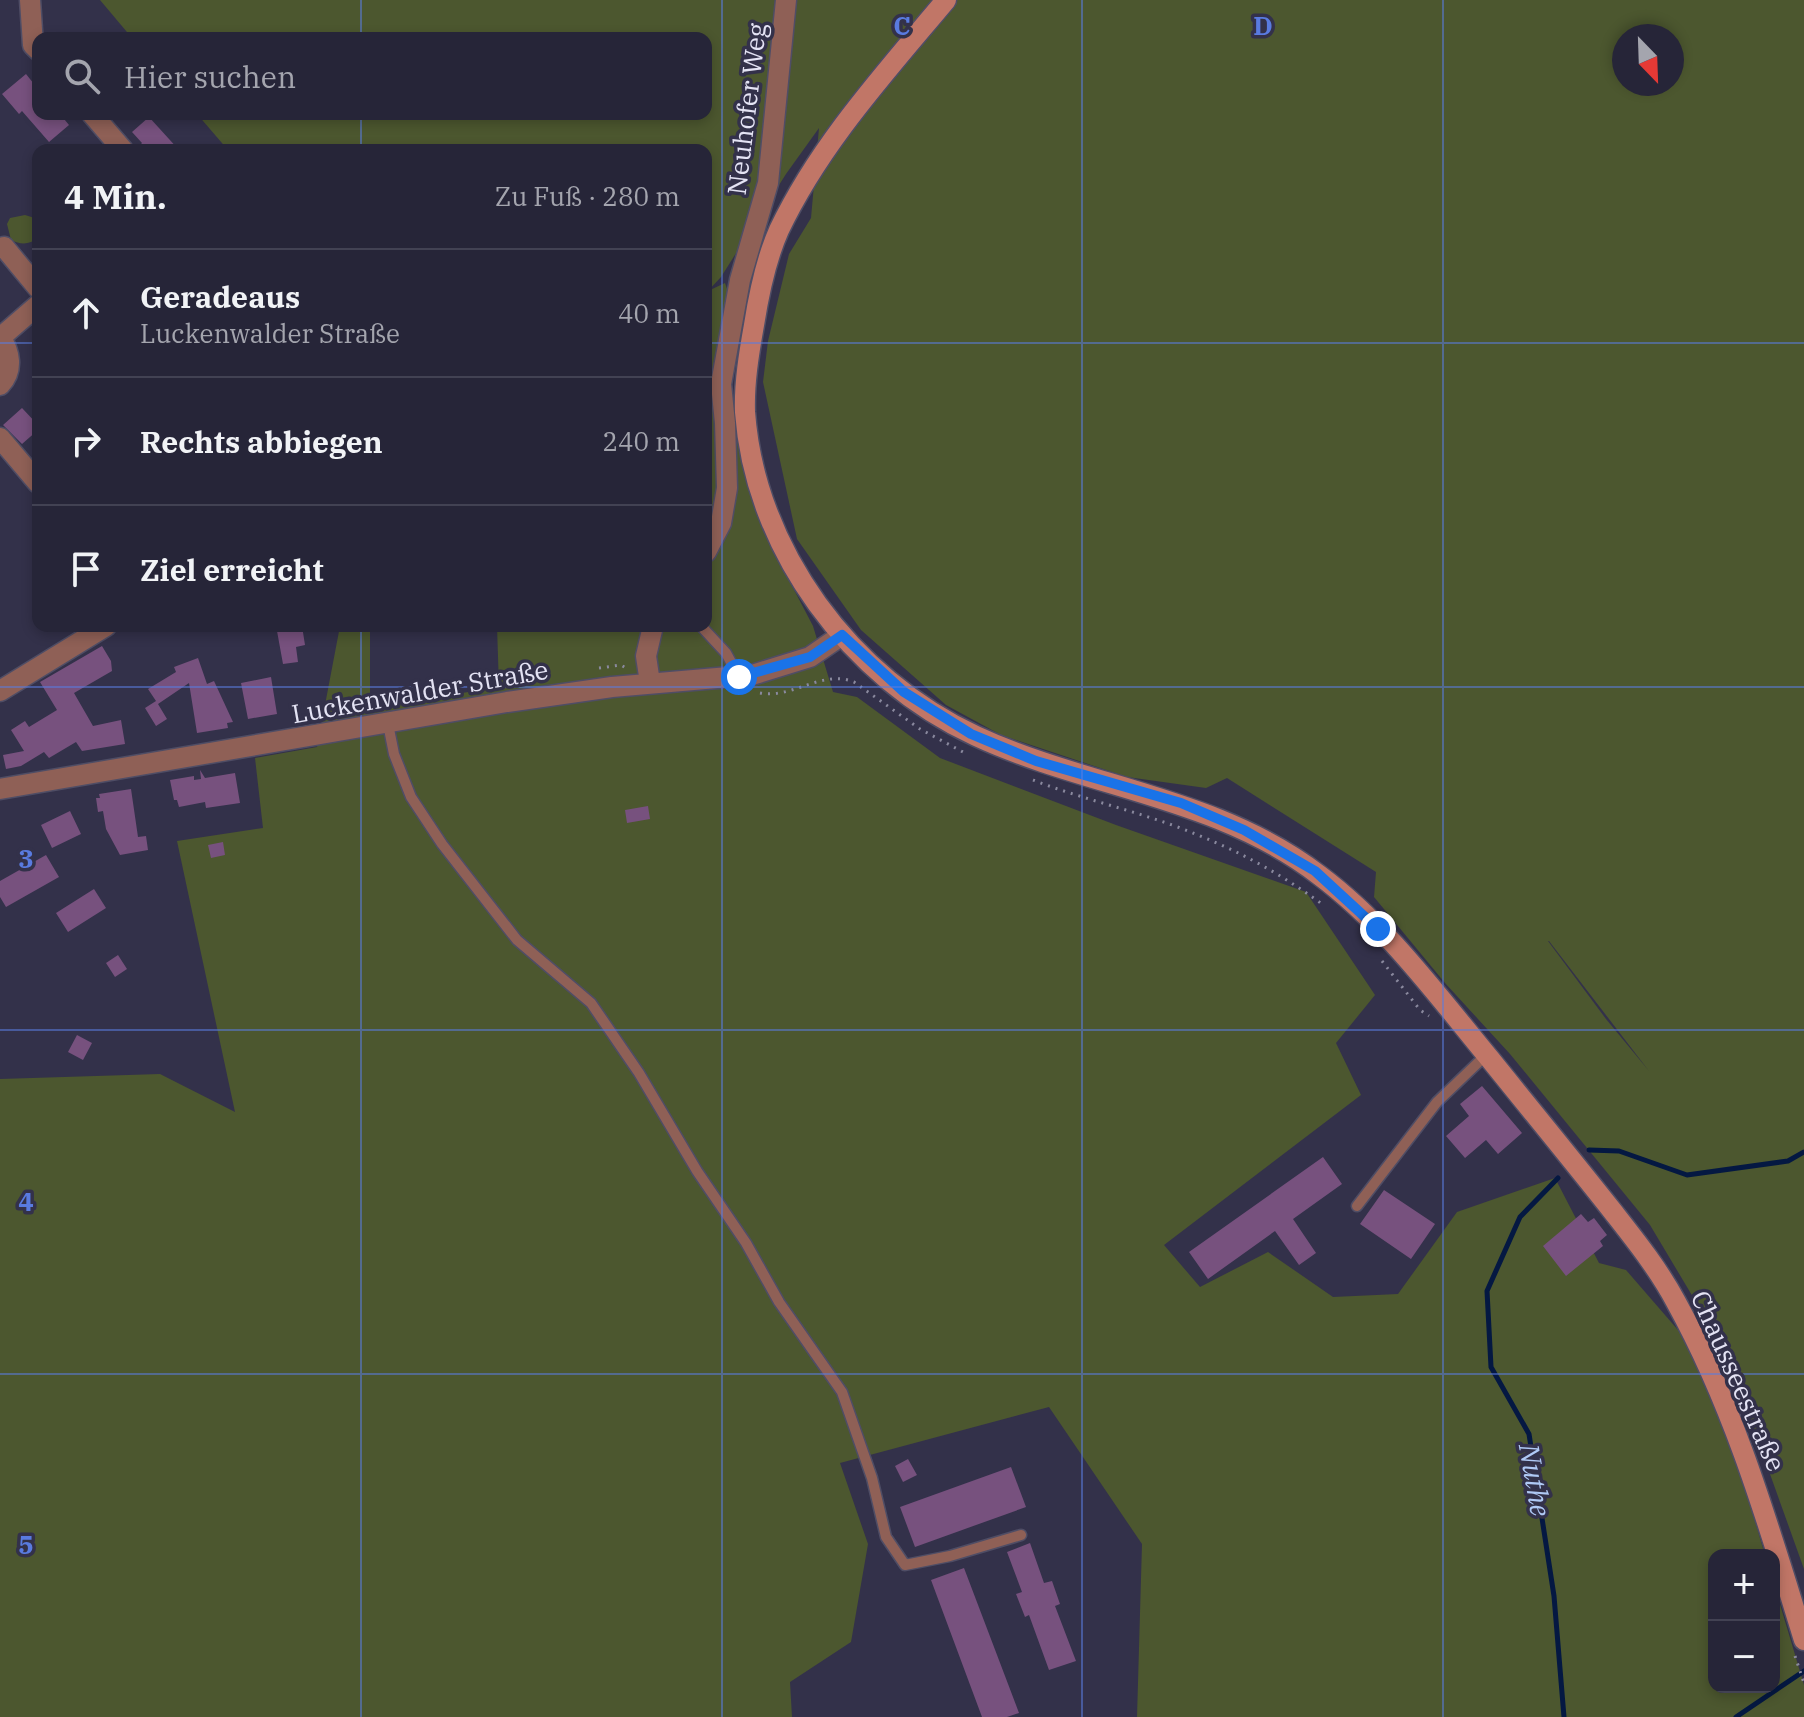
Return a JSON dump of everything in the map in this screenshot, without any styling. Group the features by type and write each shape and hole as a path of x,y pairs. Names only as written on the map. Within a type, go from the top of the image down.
{"main road":[{"name":"Chausseestraße","path":"946,0 825,148 778,233 756,309 745,408 754,472 777,538 816,605 842,635 904,692 971,734 1036,761 1181,803 1244,830 1315,871 1416,969 1640,1246 1674,1298 1707,1363 1741,1446 1804,1640"}],"street":[{"path":"30,0 32,32"},
{"name":"Neuhofer Weg","path":"712,540 721,523 727,488 721,384 740,280 768,183 786,0"},
{"path":"97,120 118,144"},
{"path":"4,247 32,281"},
{"path":"0,385 5,381 9,367 8,351 0,336 32,310"},
{"path":"0,438 32,476"},
{"path":"0,691 96,632"},
{"path":"650,683 646,656 653,632"},
{"name":"Luckenwalder Straße","path":"0,789 507,702 650,683 739,677 810,657 842,635"}],"lane":[{"path":"707,632 726,653 739,677"},
{"path":"388,724 394,754 411,797 442,844 517,940 591,1003 746,1243 779,1302 842,1392 872,1478 886,1537 905,1565 950,1556 1021,1535"},
{"path":"1357,1206 1437,1102 1486,1055"}],"path":[{"path":"1377,953 1420,1010 1431,1017"},
{"path":"1796,1660 1804,1682"}],"green space":[{"path":"100,0 1804,0 1804,1569 1727,1354 1650,1225 1510,1054 1445,983 1374,897 1376,872 1227,778 1206,788 1127,777 1001,735 946,705 861,630 797,539 763,382 768,341 789,254 811,218 819,128 712,287 712,144 223,144 202,120 712,120 712,32 127,32","holes":["1548,941 1549,941 1649,1071 1606,1019"]},
{"path":"25,215 32,217 32,242 11,240 7,224 10,218"},
{"path":"725,283 734,309 721,358 768,540 813,626 833,692 857,697 940,758 1116,825 1306,892 1375,995 1336,1043 1361,1095 1164,1245 1200,1287 1268,1252 1333,1297 1398,1294 1457,1212 1555,1178 1599,1263 1626,1270 1691,1345 1739,1467 1763,1549 1708,1549 1708,1693 1780,1693 1780,1604 1804,1685 1804,1717 1137,1717 1142,1544 1049,1407 840,1463 868,1544 851,1642 790,1682 792,1717 0,1717 0,1079 160,1074 235,1112 177,841 263,828 255,758 317,747 339,632 370,632 370,708 499,687 497,632 712,632 712,289"}],"building":[{"path":"26,74 32,82 32,120 65,120 69,125 49,142 2,94"},
{"path":"146,120 152,120 174,144 141,144 132,132"},
{"path":"22,408 32,419 32,435 22,444 3,425"},
{"path":"277,632 303,632 305,645 296,647 298,662 283,664"},
{"path":"102,646 111,661 112,671 74,693 93,726 121,720 125,744 82,751 76,742 49,758 44,752 21,766 6,769 3,755 24,751 11,730 25,721 29,727 57,710 40,682"},
{"path":"198,658 207,684 214,681 233,722 227,723 228,728 197,733 189,683 158,704 167,719 156,726 145,708 156,701 148,689 176,672 174,667"},
{"path":"271,677 277,714 248,719 241,683"},
{"path":"200,770 205,778 235,773 240,803 206,808 205,802 179,807 177,800 174,800 170,780 194,776 194,780 201,779"},
{"path":"131,789 138,837 146,836 148,850 120,855 106,829 103,811 98,812 96,798 100,798 99,794"},
{"path":"648,806 650,819 627,823 625,810"},
{"path":"70,811 81,834 52,848 41,825"},
{"path":"223,842 225,855 211,858 208,845"},
{"path":"46,855 59,877 6,907 0,897 0,881"},
{"path":"94,889 106,908 68,932 56,913"},
{"path":"118,955 127,969 115,977 106,963"},
{"path":"77,1035 92,1043 83,1060 68,1052"},
{"path":"1482,1086 1522,1133 1498,1154 1486,1140 1465,1158 1446,1136 1469,1116 1460,1104"},
{"path":"1323,1157 1342,1184 1293,1219 1316,1253 1299,1265 1275,1231 1208,1279 1189,1252"},
{"path":"1384,1190 1435,1224 1411,1259 1360,1224"},
{"path":"1581,1214 1588,1222 1594,1218 1607,1235 1600,1241 1603,1246 1566,1276 1543,1246"},
{"path":"908,1459 917,1475 903,1482 895,1466"},
{"path":"1011,1467 1026,1507 915,1547 900,1507"},
{"path":"1030,1543 1044,1583 1052,1581 1060,1604 1055,1606 1076,1661 1049,1670 1029,1615 1025,1617 1016,1594 1022,1592 1007,1552"},
{"path":"964,1568 1019,1713 1007,1717 982,1717 931,1580"}],"waterway":[{"name":"Nuthe","path":"1589,1150 1619,1151 1687,1175 1788,1161 1804,1152"},
{"name":"Nuthe","path":"1558,1178 1520,1217 1487,1291 1491,1367 1529,1434 1554,1596 1564,1717"},
{"path":"1736,1717 1804,1671"}],"route":[{"path":"739,677 810,657 842,635 904,692 971,734 1036,761 1181,803 1244,830 1315,871 1378,929"}]}
